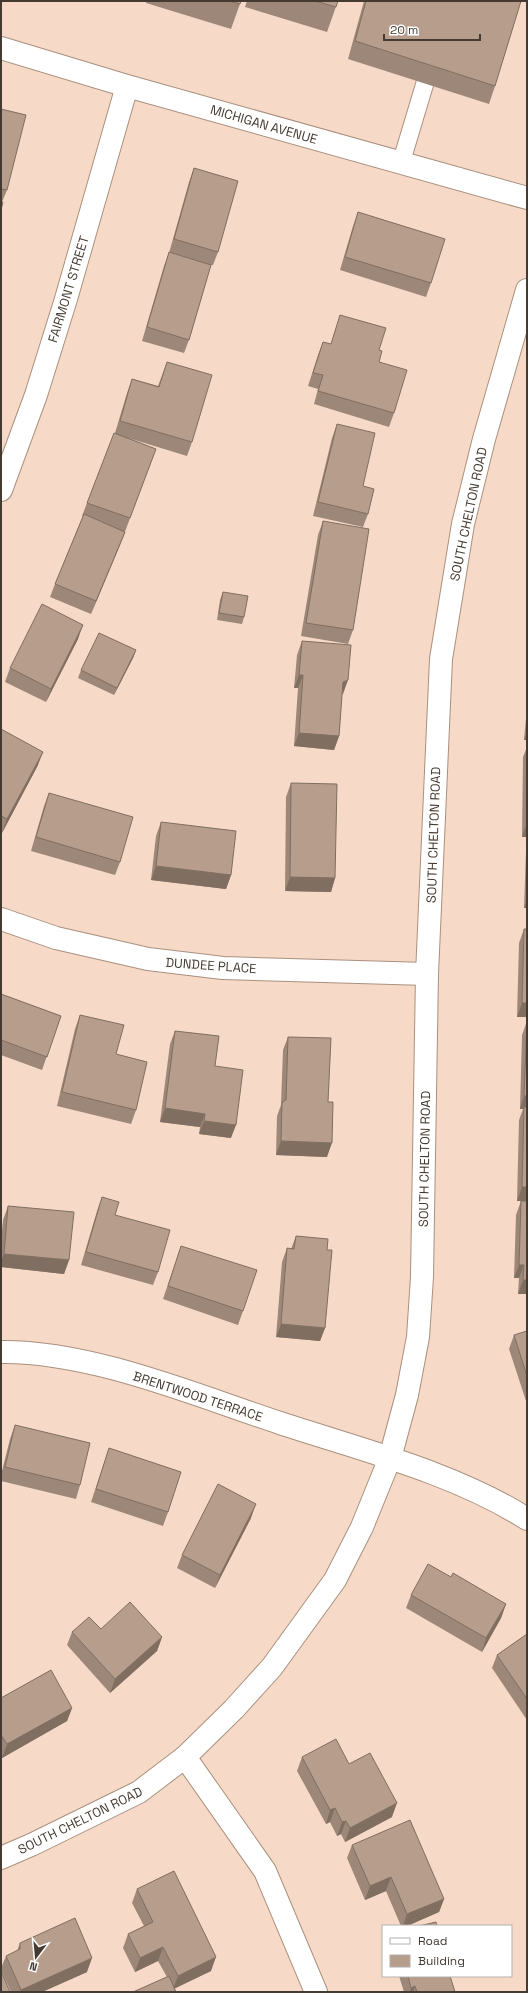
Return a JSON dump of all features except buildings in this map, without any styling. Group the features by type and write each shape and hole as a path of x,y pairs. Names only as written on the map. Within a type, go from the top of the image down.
{"street":[{"name":"MICHIGAN AVENUE","path":"1,48 127,86 527,198"},
{"name":"FAIRMONT STREET","path":"1,490 36,395 127,86"},
{"name":"SOUTH CHELTON ROAD","path":"1,1858 32,1845 140,1792 185,1757 234,1709 272,1667 335,1580 362,1527 390,1458 407,1395 418,1330 422,1277 427,974 441,659 463,524 484,439 527,290"},
{"name":"DUNDEE PLACE","path":"1,919 56,938 148,959 224,968 427,974"},
{"name":"BRENTWOOD TERRACE","path":"1,1352 29,1352 67,1358 134,1374 390,1458 456,1484 511,1509 527,1519"},
{"path":"185,1757 265,1871 316,1992"}],"lane":[{"path":"401,163 425,83"}]}
